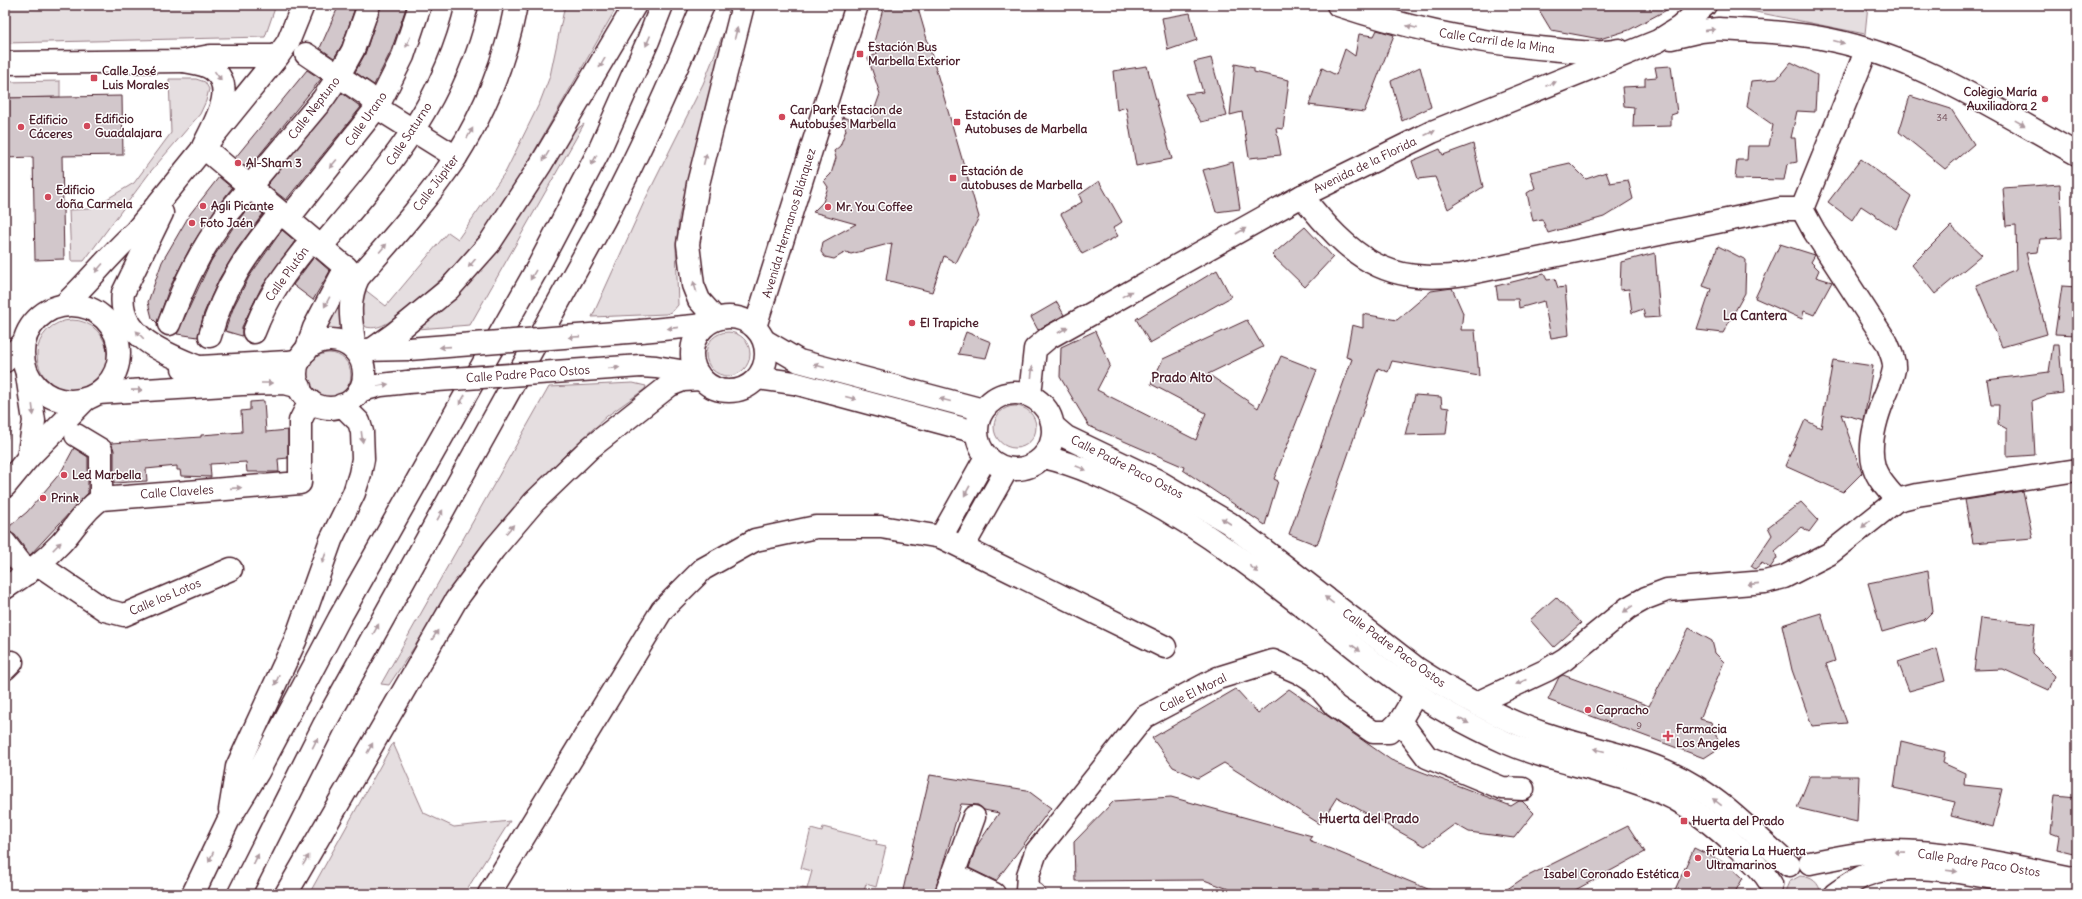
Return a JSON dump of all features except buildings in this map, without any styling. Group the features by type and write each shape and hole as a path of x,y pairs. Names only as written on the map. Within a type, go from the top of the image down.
{"main road":[{"path":"64,305 79,291 114,251 136,231 278,56 288,42 303,5"},
{"name":"Calle Neptuno","path":"169,324 184,285 197,258 226,215 323,99 338,77 352,50 369,5"},
{"name":"Calle Urano","path":"210,336 216,316 235,272 254,245 284,216 378,106 403,56 420,5"},
{"name":"Calle Saturno","path":"317,243 389,165 414,131 444,73 467,5"},
{"name":"Calle Júpiter","path":"362,350 350,304 353,290 352,273 425,198 456,157 471,131 496,76 507,46 516,5"},
{"path":"362,350 399,331 444,293 489,244 541,164 635,5"},
{"path":"193,894 228,821 258,772 339,619 538,266 599,151 648,41 662,5"},
{"path":"239,894 335,704 630,171 703,5"},
{"path":"711,322 693,285 688,244 698,184 743,5"},
{"name":"Avenida Hermanos Blánquez","path":"760,334 857,5"},
{"name":"Calle Carril de la Mina","path":"1338,5 1436,33 1513,46 1587,52 1610,52 1658,41"},
{"name":"Avenida de la Florida","path":"1030,395 1035,349 1048,338 1302,196 1432,132 1658,41 1680,27 1705,5"},
{"path":"1658,41 1701,31 1719,29 1831,40 1867,49 1892,57 1932,74 2077,154"},
{"path":"1802,209 1867,49"},
{"path":"306,54 338,77 367,95 384,112 456,157"},
{"path":"5,63 184,61 210,56 278,56"},
{"path":"184,61 213,70 223,83 222,102 203,147"},
{"path":"203,147 352,273 314,328 296,370 305,394"},
{"path":"185,169 129,279 122,301 125,314 130,323 150,344 160,351 198,366"},
{"path":"1302,196 1336,237 1363,258 1390,272 1428,278 1466,274 1780,209 1802,209"},
{"path":"1802,209 1814,231 1887,343 1892,356 1894,368 1891,382 1878,414 1872,448 1874,468 1884,484 1897,500"},
{"path":"5,486 28,458 92,396 108,383 116,370 119,354 109,305 113,287 136,231"},
{"name":"Calle Plutón","path":"254,332 264,307 275,287 317,243"},
{"path":"5,361 23,342 29,329 38,317 50,309 64,305 79,305 92,309 103,316 114,332 147,359 163,367 174,369 198,366 288,362 303,355 314,344 325,340 336,340 362,350 409,349 641,332 711,322 728,316 740,318 799,361 983,410"},
{"path":"711,322 698,334 692,345 692,357 694,368 700,377 711,387 723,391 742,389 758,378 764,367 767,354 760,334"},
{"path":"23,342 22,358 26,372 34,421 28,458"},
{"path":"26,372 34,384 45,394 58,400 72,401 92,396 242,384 285,383 305,394 320,406 331,408 352,400 359,391 363,381 364,370 361,359 362,350"},
{"name":"Calle Padre Paco Ostos","path":"359,391 380,385 408,382 641,366 656,367 700,377"},
{"path":"286,894 452,606 494,549 534,502 590,448 670,386 683,380 700,377"},
{"path":"758,378 794,383 976,432"},
{"path":"1009,393 1030,395 1041,402 1049,413 1053,426 1052,442 1044,457 1036,464 1017,470 1007,469 986,457 979,446 976,432 983,410 994,398 1009,393"},
{"name":"Calle Claveles","path":"101,499 300,483 300,420 305,394"},
{"path":"228,821 237,767 295,641 330,540 354,493 360,474 363,459 362,432 359,422 342,405"},
{"name":"Calle Padre Paco Ostos","path":"1053,426 1066,437 1156,480 1229,523 1416,668 1450,689 1530,728 1647,764 1686,781 1799,864 1860,854 1913,852 1978,860 2077,879"},
{"path":"5,588 34,569 62,542 92,505 101,499 101,450 76,435"},
{"path":"941,537 986,457"},
{"name":"Calle Padre Paco Ostos","path":"1044,457 1086,470 1131,491 1192,525 1258,572 1416,694 1476,728 1507,743 1632,782 1674,799 1704,818 1725,835 1764,873 1770,889"},
{"path":"963,548 1007,469"},
{"path":"1477,703 1547,670 1565,659 1628,608 1646,598 1668,590 1757,583 1784,577 1829,554 1897,500 1918,495 2077,470"},
{"path":"489,894 662,610 703,570 755,540 816,527 881,528 941,537 1164,647"},
{"name":"Calle los Lotos","path":"5,544 34,569 105,610 124,614 231,569"},
{"name":"Calle El Moral","path":"1025,893 1028,875 1036,852 1144,717 1218,678 1273,661 1300,673 1314,682 1335,706 1373,732 1389,732 1400,721 1416,694"},
{"path":"1400,721 1427,757 1502,788 1523,789"},
{"path":"974,817 950,884 994,894"},
{"path":"1770,889 1779,871 1799,864 1820,867 1828,875 1835,894"},
{"name":"Calle Padre Paco Ostos","path":"1835,894 1855,880 1876,872 1912,869 1958,872 2070,894"}],"shaded area":[{"path":"5,5 276,5 265,37 5,43"},
{"path":"565,5 618,5 494,219 460,260 420,298 388,323 372,328 366,327 361,318 359,308 364,289 386,306 448,232 458,239 506,171 540,102 550,76"},
{"path":"1734,5 1868,5 1865,34 1731,7"},
{"path":"731,14 706,106 679,217 676,247 678,305 672,312 666,314 592,317 645,200 703,84"},
{"path":"169,79 196,79 205,82 209,89 206,101 200,114 151,171 84,261 71,261 69,210 90,209 134,183 171,133"},
{"path":"60,81 60,97 5,98 5,82"},
{"path":"584,124 470,325 418,329 445,307 469,282 511,227 574,131"},
{"path":"346,279 342,325 336,330 324,327"},
{"path":"65,320 79,320 92,326 101,335 107,348 105,368 97,380 79,390 65,390 52,384 43,375 37,362 37,348 43,335 52,326"},
{"path":"728,332 740,336 746,342 750,354 746,366 740,372 728,376 716,372 710,366 706,354 710,342 716,336"},
{"path":"325,353 333,353 345,359 351,371 351,379 345,391 333,397 325,397 313,391 307,379 307,371 313,359"},
{"path":"633,383 646,386 645,389 607,416 567,453 523,500 472,560 389,685 381,684 549,387"},
{"path":"1011,406 1019,406 1027,409 1033,415 1036,427 1033,439 1027,445 1019,448 1011,448 1003,445 997,439 994,431 994,423 997,415 1003,409"},
{"path":"5,409 8,413 11,426 5,443"},
{"path":"393,743 424,813 454,827 510,821 464,894 309,894"},
{"path":"823,827 877,841 876,845 886,847 876,887 866,884 863,894 795,894 797,887 807,889 812,871 801,868 811,829 822,832"},
{"path":"1800,876 1811,879 1817,883 1821,894 1784,894 1789,882"}],"place":[{"name":"Estación Bus Marbella Exterior","path":"860,54"},
{"name":"Calle José Luis Morales","path":"94,78"},
{"name":"Colegio María Auxiliadora 2","path":"2045,99"},
{"name":"Car Park Estacion de Autobuses Marbella","path":"782,117"},
{"name":"Estación de Autobuses de Marbella","path":"957,122"},
{"name":"Edificio Guadalajara","path":"87,126"},
{"name":"Edificio Cáceres","path":"21,127"},
{"name":"Al-Sham 3","path":"238,163"},
{"name":"Estación de autobuses de Marbella","path":"953,178"},
{"name":"Edificio doña Carmela","path":"48,197"},
{"name":"Agli Picante","path":"203,206"},
{"name":"Mr. You Coffee","path":"828,207"},
{"name":"Foto Jaén","path":"192,223"},
{"name":"El Trapiche","path":"912,323"},
{"name":"Led Marbella","path":"64,475"},
{"name":"Prink","path":"43,498"},
{"name":"Capracho","path":"1588,710"},
{"name":"Farmacia Los Angeles","path":"1668,736"},
{"name":"Huerta del Prado","path":"1684,821"},
{"name":"Fruteria La Huerta Ultramarinos","path":"1698,858"},
{"name":"Isabel Coronado Estética","path":"1687,874"}],"district":[{"name":"La Cantera","path":"1755,315"},
{"name":"Prado Alto","path":"1182,377"},
{"name":"Huerta del Prado","path":"1369,818"}]}
